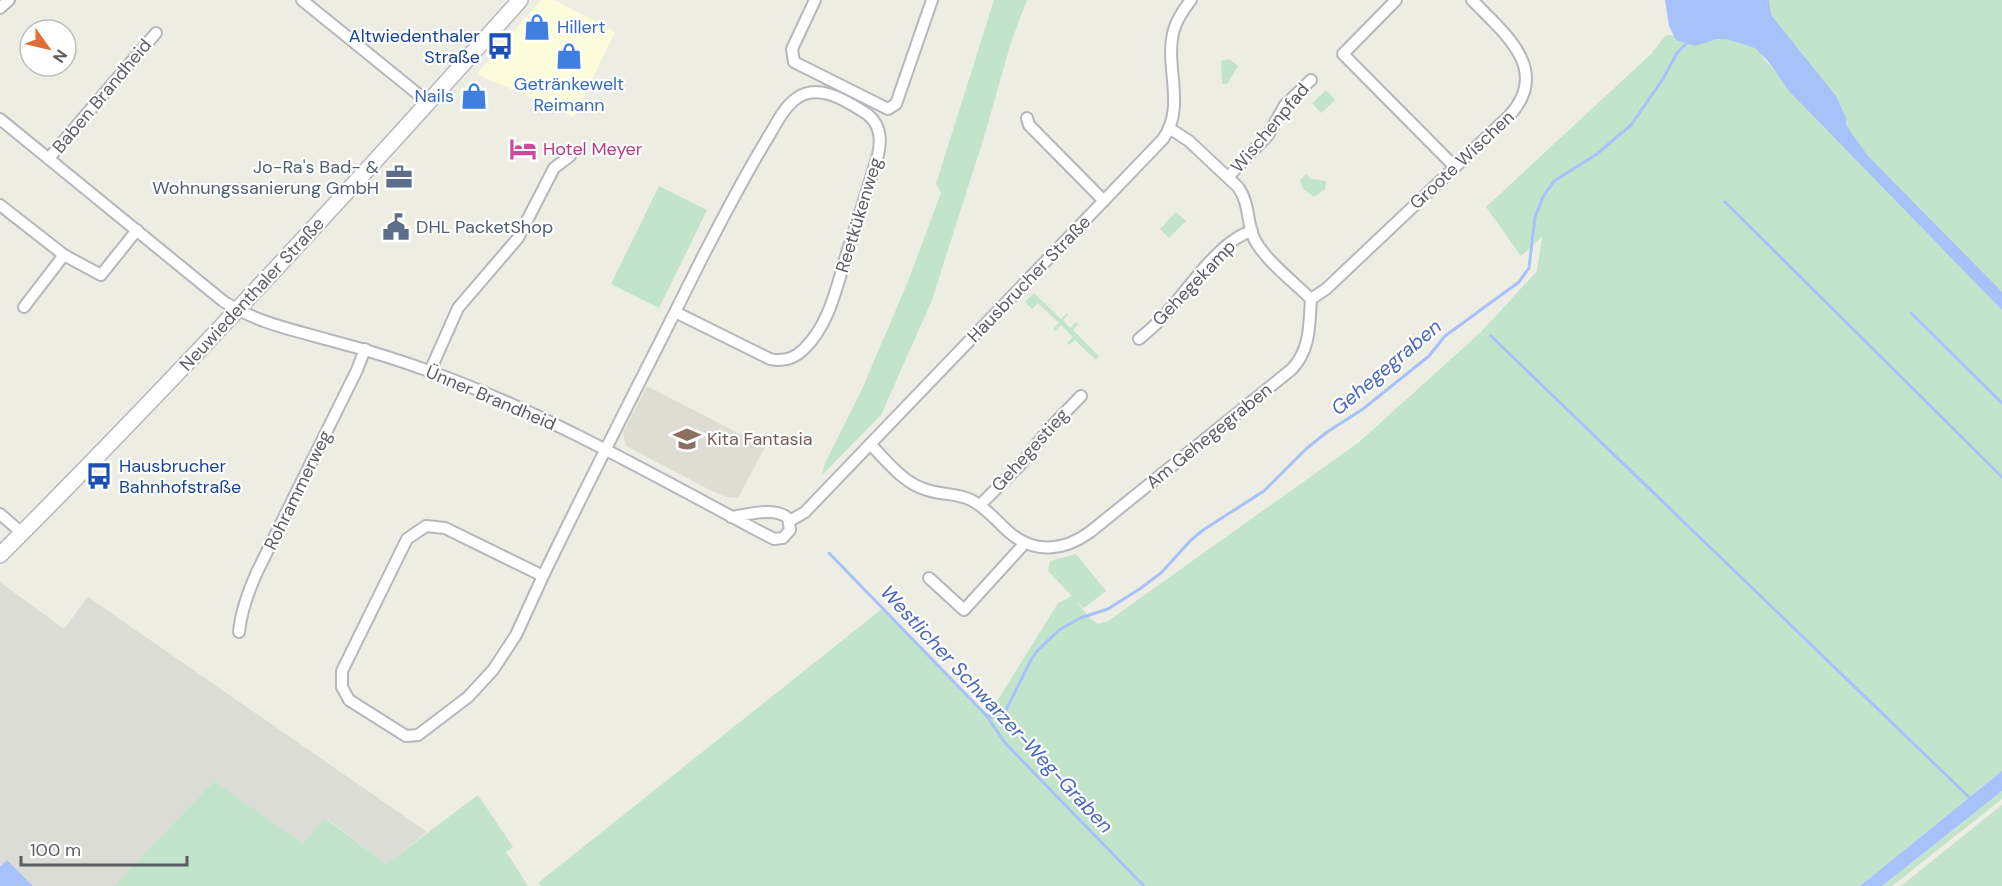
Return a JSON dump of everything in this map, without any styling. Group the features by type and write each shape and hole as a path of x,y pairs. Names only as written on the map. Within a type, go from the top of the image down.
{"street":[{"path":"0,8 9,0"},
{"path":"302,0 429,103"},
{"path":"815,0 792,49 794,62 888,109 896,104 932,0"},
{"name":"Hausbrucher Straße","path":"790,521 805,512 1163,139 1169,128 1174,102 1172,40 1179,18 1191,0"},
{"path":"1396,0 1343,54 1455,166"},
{"name":"Groote Wischen","path":"1311,298 1326,290 1515,111 1522,99 1526,80 1525,67 1516,46 1472,0"},
{"name":"Neuwiedenthaler Straße","path":"0,555 238,310 429,103 518,1"},
{"name":"Baben Brandheid","path":"49,158 156,33"},
{"name":"Wischenpfad","path":"1228,177 1267,137 1285,105 1311,80"},
{"name":"Reetkükenweg","path":"543,576 445,528 426,526 407,539 342,670 342,687 349,700 406,736 413,737 468,698 493,670 516,635 604,450 750,166 782,115 794,99 812,92 824,93 865,112 879,130 881,142 875,166 829,308 817,333 804,350 790,358 777,361 770,359 675,312"},
{"path":"1027,118 1029,125 1104,201"},
{"name":"Baben Brandheid","path":"1,123 49,158 223,301 238,310"},
{"path":"1169,128 1190,141 1238,187 1244,196 1256,242 1264,253 1311,298"},
{"path":"430,371 458,308 518,238 554,168 570,156"},
{"path":"0,205 64,255 101,275 137,230"},
{"name":"Gehegekamp","path":"1139,339 1163,318 1200,273 1222,251 1243,234 1252,231"},
{"path":"24,307 64,255"},
{"name":"Am Gehegegraben","path":"1025,543 1048,548 1064,546 1082,538 1292,369 1304,353 1308,341 1311,298"},
{"name":"Ünner Brandheid","path":"238,310 271,324 430,371 532,413 777,540 787,537 790,521"},
{"name":"Rohrammerweg","path":"239,632 240,620 257,572 365,350"},
{"name":"Gehegestieg","path":"980,505 1020,465 1048,430 1081,396"},
{"path":"870,444 913,485 963,496 980,505 1025,543 963,610 929,578"},
{"path":"731,517 772,512 783,514 790,521"},
{"path":"0,514 22,533"}],"shaded area":[{"path":"541,0 555,0 615,32 574,117 477,74"},
{"path":"994,0 1027,0 1011,42 984,137 932,300 881,415 822,475 825,463 862,389 907,284 941,193 936,184"},
{"path":"1758,0 2002,0 2002,771 1860,886 541,886 538,883 883,608 988,716 1058,603 1072,596 1048,571 1050,561 1076,554 1106,591 1084,608 1076,601 1098,624 1108,621 1358,443 1481,332 1537,271 1542,237 1521,256 1486,207 1651,54 1666,35 1750,35 1765,60 1827,130"},
{"path":"1229,59 1238,66 1227,84 1222,84 1221,61"},
{"path":"1326,90 1335,100 1321,113 1312,103"},
{"path":"1306,174 1311,179 1326,181 1325,189 1314,197 1303,189 1300,180"},
{"path":"659,186 707,210 659,308 611,284"},
{"path":"1176,212 1186,221 1169,238 1160,229"},
{"path":"1034,293 1061,319 1067,313 1068,315 1063,320 1070,328 1076,322 1078,324 1073,330 1099,356 1096,360 1075,340 1069,345 1067,343 1073,337 1061,325 1055,331 1053,329 1059,323 1038,303 1032,309 1025,302"},
{"name":"Kita Fantasia","path":"647,386 765,447 738,498 726,497 712,491 626,446 623,433"},
{"path":"0,582 64,629 88,597 427,832 386,864 326,818 303,845 214,781 113,886 0,886"},
{"path":"214,781 303,844 325,818 386,864 478,795 513,847 506,852 528,886 113,886"},
{"path":"2002,791 2002,799 1892,886 1882,886"},
{"path":"2002,805 2002,886 1901,886 1988,816"}],"water":[{"path":"1665,0 1769,0 1771,15 1836,96 1846,118 1846,125 1868,156 2002,292 2002,310 1789,91 1767,60 1755,48 1726,39 1717,39 1695,46 1676,40 1669,26"},
{"path":"2002,771 2002,791 1882,886 1860,886"},
{"path":"7,860 32,886 0,886 0,867"}],"waterway":[{"name":"Gehegegraben","path":"986,715 992,717 1005,712 1031,660 1059,630 1080,618 1108,609 1161,573 1203,530 1264,491 1306,449 1327,432 1363,409 1429,356 1445,336 1519,282 1529,268 1535,217 1543,197 1554,181 1597,154 1631,125 1663,79 1677,53 1689,41"},
{"path":"1725,202 2002,477"},
{"path":"1911,313 2002,403"},
{"path":"1491,336 1971,799"},
{"name":"Westlicher Schwarzer-Weg-Graben","path":"829,553 986,715 1005,743 1144,886"}],"place":[{"name":"Hillert","path":"537,27"},
{"name":"Altwiedenthaler Straße","path":"500,46"},
{"name":"Getränkewelt Reimann","path":"569,56"},
{"name":"Nails","path":"474,96"},
{"name":"Hotel Meyer","path":"523,149"},
{"name":"Jo-Ra's Bad- & Wohnungssanierung GmbH","path":"399,177"},
{"name":"DHL PacketShop","path":"396,227"},
{"name":"Kita Fantasia","path":"687,439"},
{"name":"Hausbrucher Bahnhofstraße","path":"99,476"}]}
